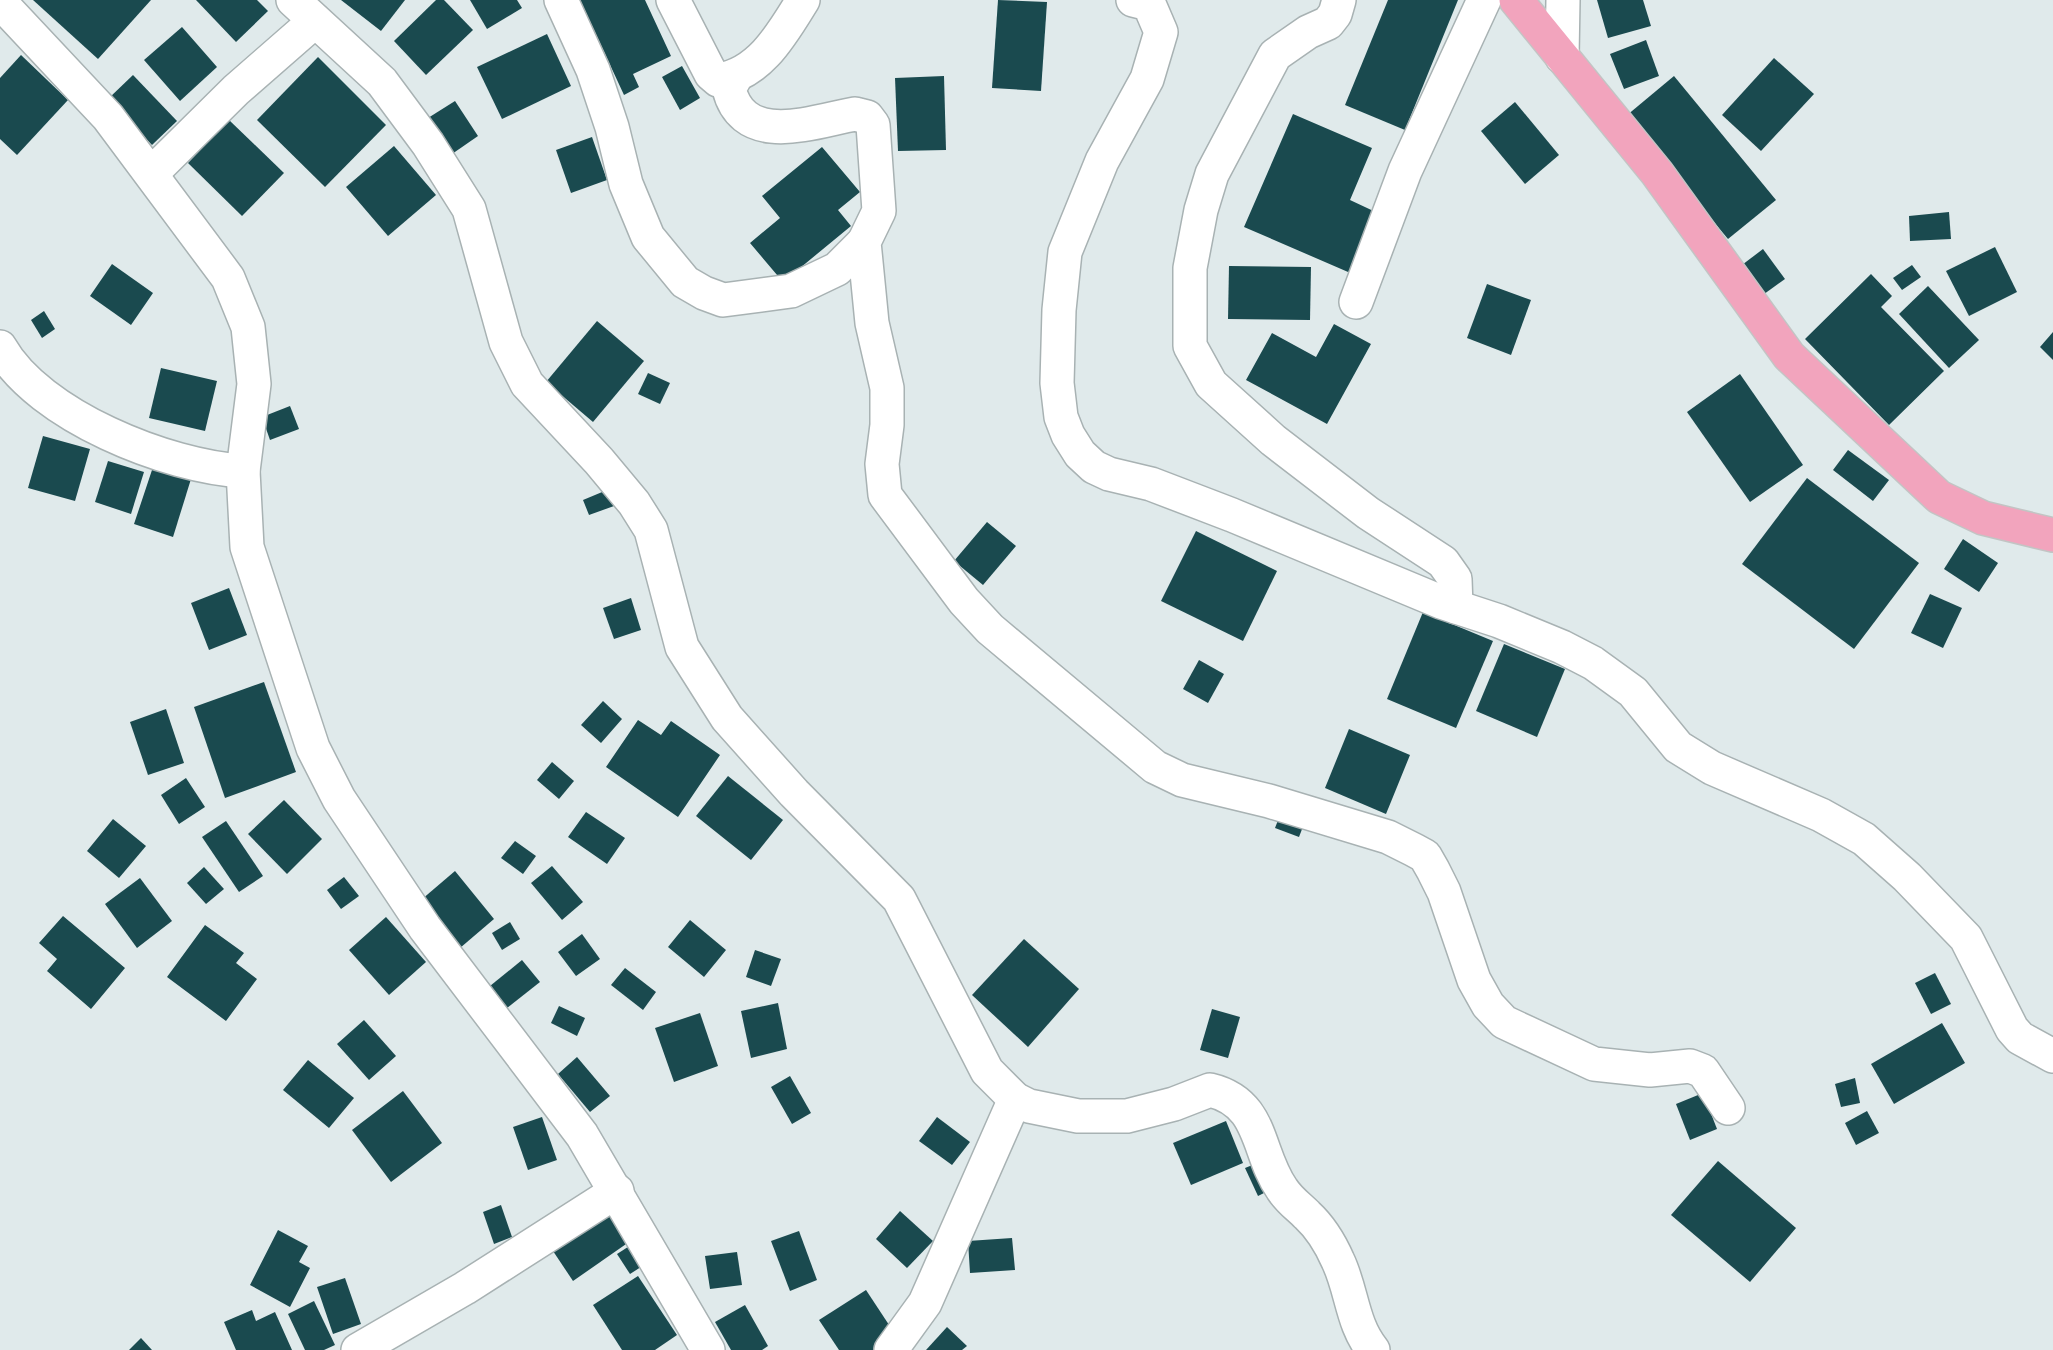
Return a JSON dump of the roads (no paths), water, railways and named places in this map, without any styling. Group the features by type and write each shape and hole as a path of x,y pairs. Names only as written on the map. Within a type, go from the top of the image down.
{"main road":[{"path":"1516,0 1658,173 1789,356 1939,497 1983,518 2053,535"}],"street":[{"path":"561,0 593,69 612,127 626,184 648,237 686,282 704,293 723,300 790,291 837,269 864,242 879,212 873,125 867,117 855,114 782,129 758,122 741,112 732,101 729,89 735,78 759,61 803,0"},
{"path":"673,0 711,74 718,80 735,78"},
{"path":"1133,0 1149,4 1161,33 1147,79 1102,161 1065,252 1059,310 1057,384 1062,417 1068,435 1080,454 1094,467 1109,474 1161,487 1456,607 1562,646 1593,663 1634,692 1678,747 1712,768 1821,815 1864,839 1907,877 1966,938 2012,1029 2028,1043 2053,1056"},
{"path":"1339,0 1335,14 1328,22 1308,32 1275,55 1212,174 1201,210 1190,268 1190,346 1211,384 1273,440 1368,513 1443,562 1455,579 1456,607"},
{"path":"1356,302 1405,171 1484,0"},
{"path":"1563,0 1563,57"},
{"path":"0,2 108,117 152,173 228,278 248,327 254,384 243,471 248,547 313,748 339,799 425,928 582,1135 617,1191 708,1350"},
{"path":"152,173 236,90 304,10 382,82 428,144 469,209 511,353 527,384 634,502 651,530 682,647 727,718 794,793 899,899 987,1071 1016,1099 1029,1106 1078,1116 1127,1116 1174,1104 1210,1090 1236,1100 1255,1125 1280,1187 1308,1216 1338,1260 1347,1282 1354,1314 1365,1340 1373,1350"},
{"path":"864,242 872,323 887,388 887,425 882,464 885,495 964,601 990,629 1155,767 1182,780 1210,789 1269,801 1388,837 1425,856 1444,892 1474,980 1488,1005 1504,1022 1594,1064 1650,1070 1690,1066 1702,1071 1728,1108"},
{"path":"0,347 7,359 29,382 82,422 194,464 216,469 243,471"},
{"path":"891,1350 925,1302 1016,1099"},
{"path":"358,1350 465,1288 617,1191"}]}
